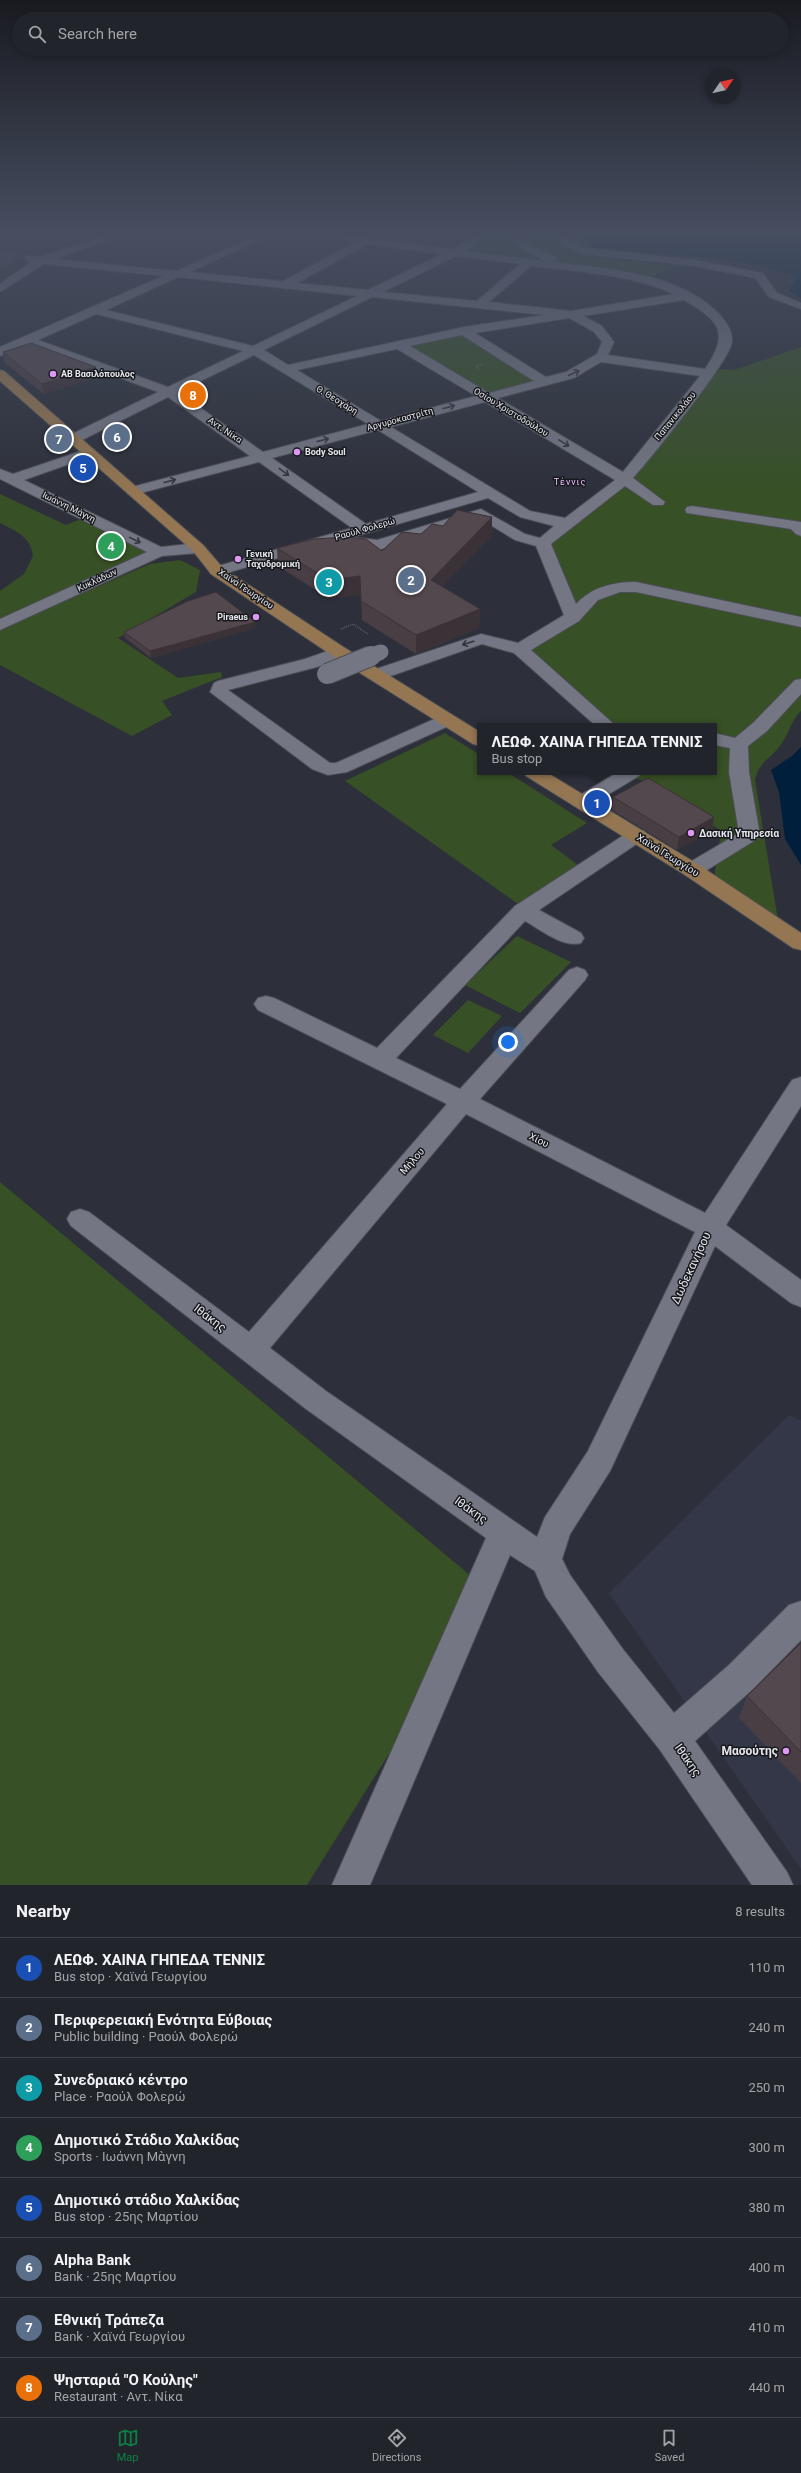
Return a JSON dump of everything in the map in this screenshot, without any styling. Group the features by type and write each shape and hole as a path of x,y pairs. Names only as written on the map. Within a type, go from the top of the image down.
{"main road":[{"name":"Χαϊνά Γεωργίου","path":"0,374 87,453 198,548 217,570 339,652 477,738"},
{"name":"Χαϊνά Γεωργίου","path":"538,775 637,835 801,942"}],"street":[{"path":"0,352 71,320"},
{"name":"Θ. Θεοχάρη","path":"133,320 255,350 531,517 565,523"},
{"path":"73,439 317,320"},
{"path":"286,369 398,344 536,320"},
{"path":"580,320 605,336 608,342 600,358 708,373"},
{"name":"Παπανικολάου","path":"543,543 565,523 624,479 708,373 723,352 726,338 723,327 717,320"},
{"path":"464,332 545,382"},
{"name":"Αντ. Νίκα","path":"27,340 169,392 262,456 365,530"},
{"name":"Οσίου Χριστοδούλου","path":"398,344 624,479 658,502"},
{"name":"Αργυροκαστρίτη","path":"133,491 570,375 600,358"},
{"path":"6,476 87,453"},
{"name":"Ιωάννη Μὰγνη","path":"6,476 159,552"},
{"name":"Ραούλ Φολερώ","path":"217,570 365,530 489,492"},
{"path":"692,510 799,525"},
{"path":"334,538 378,545 482,513 520,537 543,543 573,617"},
{"name":"Κυκλάδων","path":"0,626 159,552 198,548"},
{"path":"520,649 573,617 592,597 618,587 636,587 801,622"},
{"path":"376,675 480,640 520,649 604,723"},
{"path":"327,674 380,652 375,648 383,644"},
{"path":"339,652 311,663 224,685 220,687 219,692 319,765 328,769 340,768 447,720"},
{"path":"739,744 760,727 801,684"},
{"path":"717,740 739,744"},
{"path":"692,870 750,836 739,772 739,744"},
{"path":"582,802 627,775"},
{"path":"380,1060 523,911 637,835"},
{"path":"523,911 573,938"},
{"name":"Μήλου","path":"251,1350 463,1101 577,975"},
{"name":"Χίου","path":"266,1004 463,1101 710,1228 801,1295"},
{"name":"Δωδεκανήσου","path":"546,1560 556,1528 599,1461 710,1228 801,1086"},
{"name":"Ιθάκης","path":"80,1219 316,1400 504,1533 546,1560 558,1586 610,1660 672,1738 774,1885"},
{"path":"350,1885 504,1533"},
{"path":"672,1738 742,1676 801,1617"}],"shaded area":[{"path":"789,1415 801,1420 801,1869 609,1593"}],"green space":[{"path":"464,331 545,382 486,397 398,344"},
{"path":"801,347 801,711 778,749 760,767 755,780 778,920 714,879 721,831 651,782 632,778 636,775 717,775 717,723 609,723 525,649 576,618 548,543 630,478 716,369 734,370"},
{"path":"0,480 150,550 0,619 0,591 24,574 33,556 32,549 22,535 0,523 0,494 66,525 81,519"},
{"path":"180,560 200,570 196,592 118,638 178,678 221,672 222,677 162,701 172,715 132,736 0,665 0,629 150,564"},
{"path":"445,733 477,753 477,775 512,775 587,823 551,845 578,865 518,904 345,781"},
{"path":"517,936 571,962 520,1013 465,985"},
{"path":"468,1000 502,1016 468,1053 433,1035"},
{"path":"0,1182 490,1592 307,1885 0,1885"}],"water":[{"path":"801,747 801,865 785,839 779,792 771,770 792,756"}],"building":[{"path":"31,343 96,367 42,384 3,352"},
{"path":"457,510 492,517 431,580 480,609 416,635 361,601 360,576 328,580 277,548 314,539 346,537 366,539 382,551 402,532 421,534 432,524 443,526"},
{"path":"216,592 255,622 150,651 124,632 188,601"},
{"path":"648,778 714,817 679,837 613,797"},
{"path":"801,1643 801,1752 747,1696"}],"place":[{"name":"ΑΒ Βασιλόπουλος","path":"53,374"},
{"name":"Ψησταριά \"Ο Κούλης\"","path":"193,395"},
{"name":"Alpha Bank","path":"117,437"},
{"name":"Εθνική Τράπεζα","path":"59,439"},
{"name":"Body Soul","path":"297,452"},
{"name":"Δημοτικό στάδιο Χαλκίδας","path":"83,468"},
{"name":"Δημοτικό Στάδιο Χαλκίδας","path":"111,546"},
{"name":"Γενική Ταχυδρομική","path":"238,559"},
{"name":"Περιφερειακή Ενότητα Εύβοιας","path":"411,580"},
{"name":"Συνεδριακό κέντρο","path":"329,582"},
{"name":"Piraeus","path":"256,617"},
{"name":"ΛΕΩΦ. ΧΑΙΝΑ ΓΗΠΕΔΑ ΤΕΝΝΙΣ","path":"597,803"},
{"name":"Δασική Υπηρεσία","path":"691,833"},
{"name":"Μασούτης","path":"786,1751"}],"district":[{"name":"Τέννις","path":"570,482"}]}
